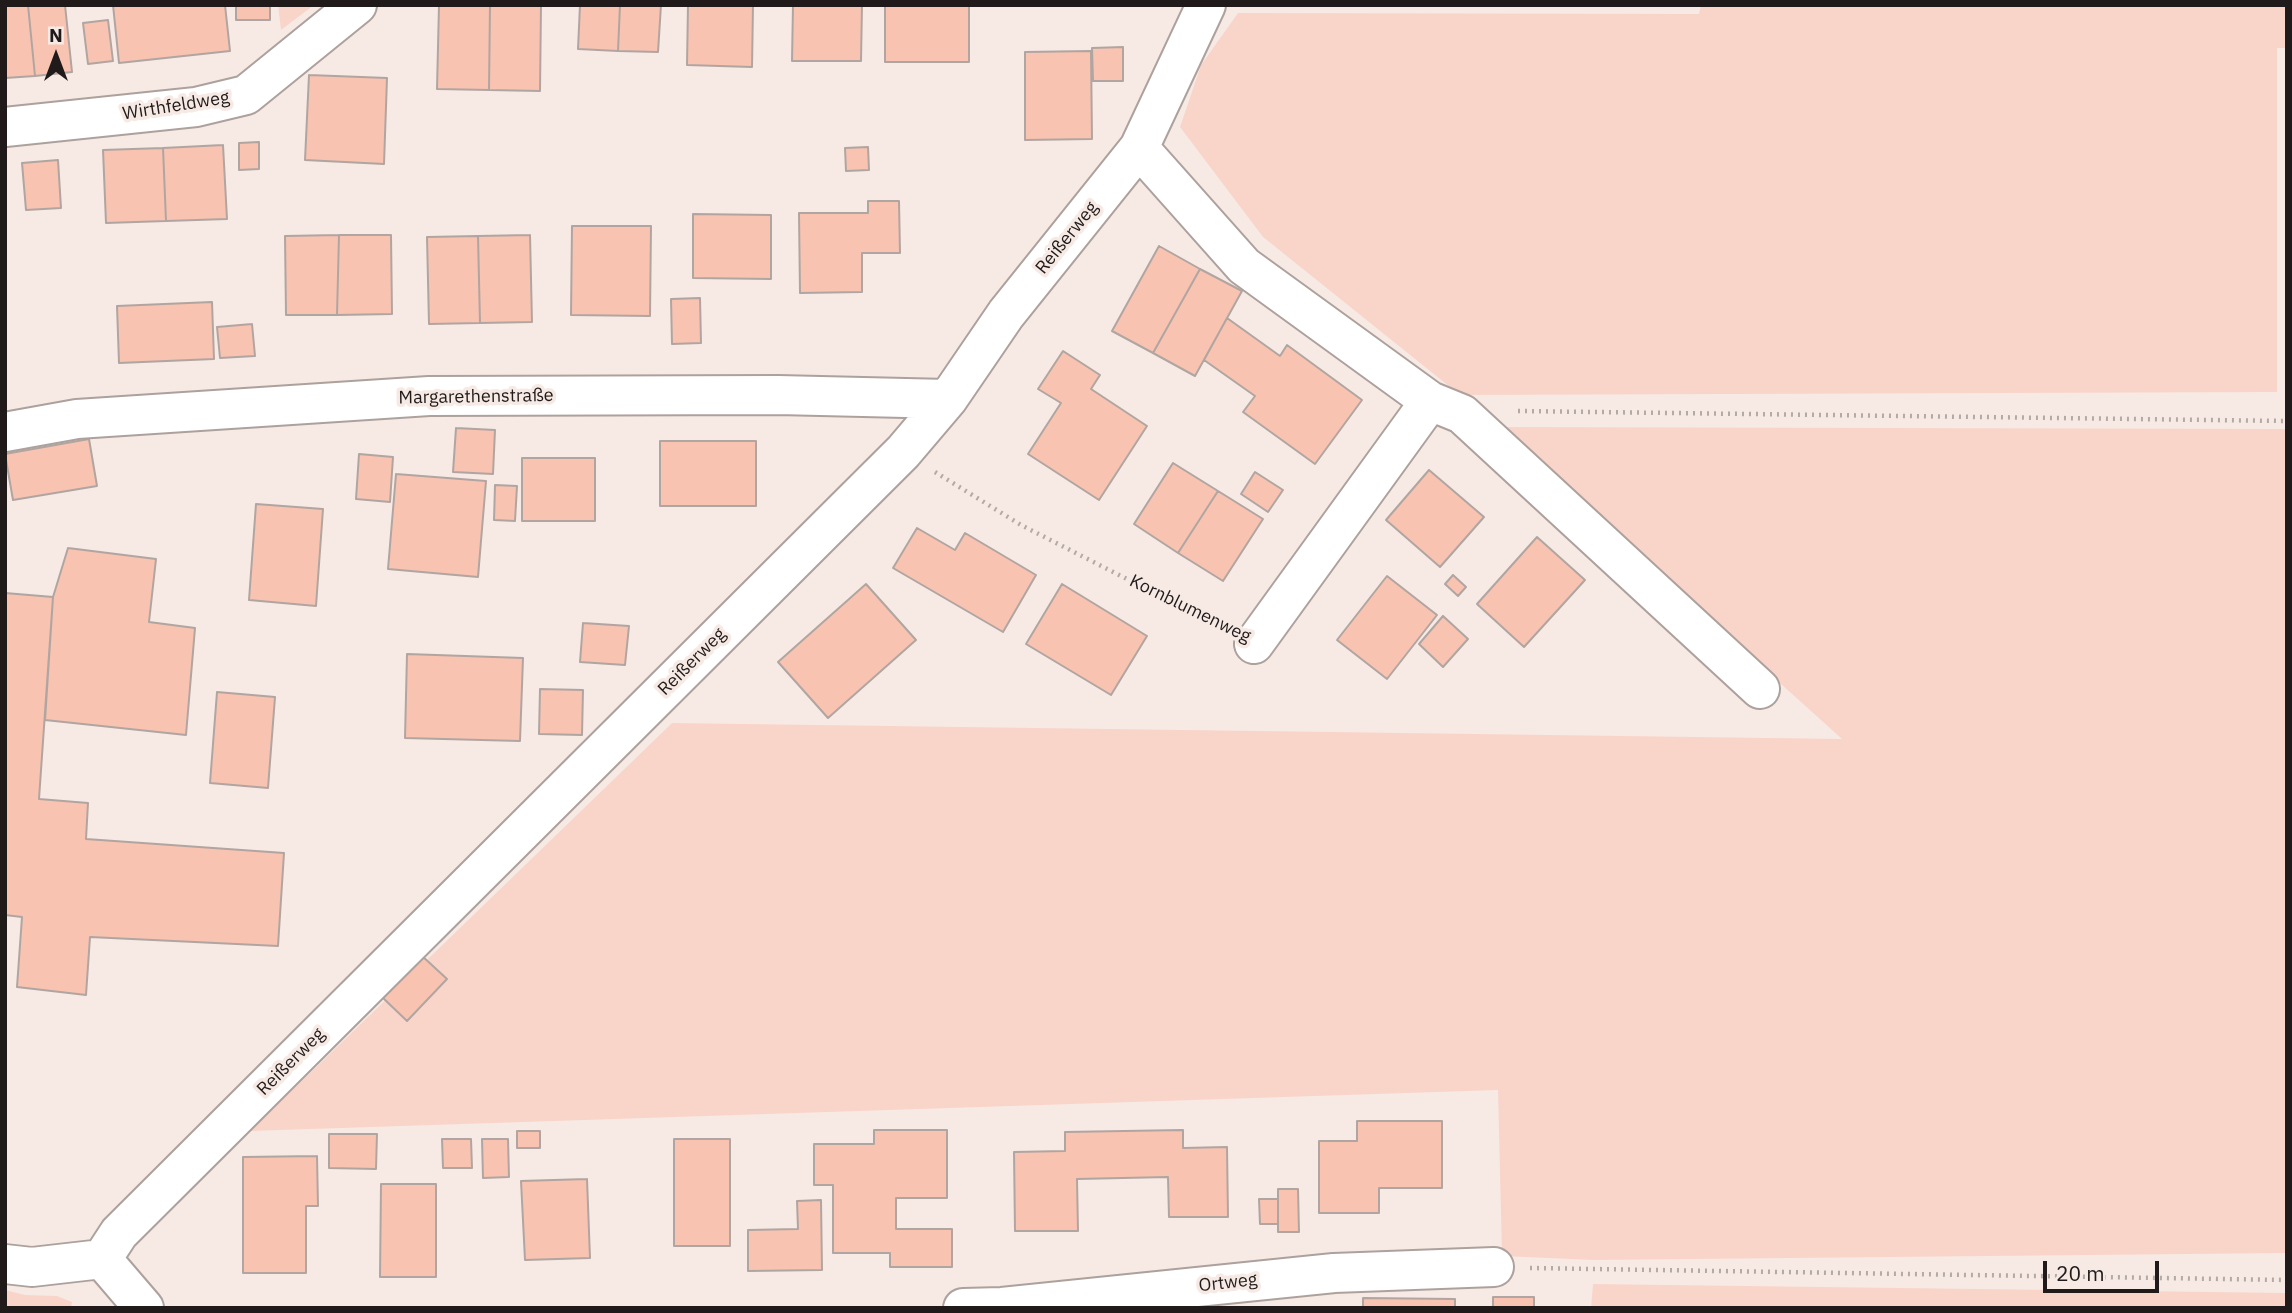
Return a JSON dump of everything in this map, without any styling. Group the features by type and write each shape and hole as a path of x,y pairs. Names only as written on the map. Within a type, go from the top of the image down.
{"street":[{"name":"Wirthfeldweg","path":"5,127 196,107 246,95 357,5"},
{"name":"Reißerweg","path":"102,1259 128,1224 903,452 948,399 1006,314 1139,148 1206,5"},
{"path":"1139,148 1244,266 1446,408 1759,689"},
{"name":"Margarethenstraße","path":"5,432 77,419 429,396 778,395 948,399"},
{"name":"Kornblumenweg","path":"1254,644 1446,408"},
{"path":"5,1264 32,1267 102,1259 144,1308"},
{"name":"Ortweg","path":"963,1308 1002,1307 1334,1273 1494,1267"}],"path":[{"path":"1446,408 2287,421"},
{"name":"Kornblumenweg","path":"903,452 1021,525 1254,644"},
{"path":"1494,1267 2287,1280"}],"shaded area":[{"path":"278,5 314,5 281,30"},
{"path":"1701,5 2287,5 2287,48 2277,48 2277,392 1460,395 1263,237 1180,127 1201,65 1238,13 1699,14"},
{"path":"1496,427 2287,429 2287,1253 1594,1260 1502,1256 1498,1090 250,1131 672,723 1842,739"},
{"path":"1593,1284 2287,1293 2287,1308 1591,1308"},
{"path":"5,1290 25,1295 57,1296 72,1302 71,1308 5,1308"}],"building":[{"path":"5,5 28,5 35,76 5,78"},
{"path":"28,5 65,5 72,72 35,76"},
{"path":"113,5 225,5 230,51 119,63"},
{"path":"236,5 270,5 270,20 236,20"},
{"path":"439,5 490,5 489,90 437,89"},
{"path":"490,5 541,5 540,91 489,90"},
{"path":"580,5 620,5 618,51 578,49"},
{"path":"620,5 661,5 658,52 618,51"},
{"path":"688,5 753,5 752,67 687,65"},
{"path":"793,5 862,5 861,61 792,61"},
{"path":"885,5 969,5 969,62 885,62"},
{"path":"108,20 113,61 88,64 83,23"},
{"path":"1123,47 1123,81 1093,81 1092,48"},
{"path":"1091,51 1092,139 1025,140 1025,52"},
{"path":"309,75 387,78 384,164 305,160"},
{"path":"259,142 259,169 239,170 239,143"},
{"path":"223,145 227,219 166,221 163,148"},
{"path":"868,147 869,170 846,171 845,148"},
{"path":"163,148 166,221 106,223 103,150"},
{"path":"58,160 61,208 26,210 22,163"},
{"path":"868,201 899,201 900,253 862,253 862,292 800,293 799,213 868,213"},
{"path":"693,214 771,215 771,279 693,278"},
{"path":"572,226 651,226 650,316 571,315"},
{"path":"339,235 391,235 392,314 337,315"},
{"path":"339,235 337,315 286,315 285,236"},
{"path":"530,235 532,322 480,323 478,236"},
{"path":"478,236 480,323 429,324 427,237"},
{"path":"1159,246 1200,269 1153,353 1112,331"},
{"path":"1200,269 1242,291 1195,376 1153,353"},
{"path":"700,298 701,343 672,344 671,299"},
{"path":"212,302 214,359 119,363 117,306"},
{"path":"1227,318 1280,356 1287,345 1362,400 1315,464 1243,412 1255,396 1204,360"},
{"path":"252,324 255,356 220,358 217,327"},
{"path":"1063,351 1100,375 1091,389 1147,426 1099,500 1028,454 1061,403 1038,389"},
{"path":"456,428 495,430 493,474 453,472"},
{"path":"89,439 97,486 13,500 5,454"},
{"path":"660,441 756,441 756,506 660,506"},
{"path":"359,454 393,457 390,502 356,499"},
{"path":"522,458 595,458 595,521 522,521"},
{"path":"1173,463 1218,491 1178,553 1134,524"},
{"path":"1429,470 1484,517 1440,567 1386,520"},
{"path":"1255,472 1283,490 1268,512 1241,494"},
{"path":"396,474 486,481 478,577 388,569"},
{"path":"495,485 517,486 515,521 494,520"},
{"path":"1218,491 1263,519 1223,581 1178,553"},
{"path":"256,504 323,509 316,606 249,600"},
{"path":"917,528 955,550 965,533 1036,575 1003,632 893,568"},
{"path":"1537,537 1585,580 1524,647 1477,604"},
{"path":"68,548 156,559 149,622 195,628 186,735 45,720 53,597"},
{"path":"1453,575 1466,587 1458,596 1445,584"},
{"path":"1387,576 1437,615 1387,679 1337,640"},
{"path":"866,584 916,640 828,718 778,662"},
{"path":"1062,584 1147,636 1111,695 1026,644"},
{"path":"5,593 53,597 39,799 88,803 86,839 284,853 278,946 90,937 86,995 17,987 22,917 5,915"},
{"path":"1443,616 1468,639 1443,667 1419,644"},
{"path":"583,623 629,626 625,665 580,662"},
{"path":"407,654 523,658 520,741 405,738"},
{"path":"540,689 583,690 582,735 539,734"},
{"path":"217,692 275,697 268,788 210,783"},
{"path":"421,955 447,979 407,1021 382,997"},
{"path":"1357,1121 1442,1121 1442,1188 1379,1188 1379,1213 1319,1213 1319,1141 1357,1141"},
{"path":"874,1130 947,1130 947,1198 896,1198 896,1229 952,1229 952,1267 890,1267 890,1253 833,1253 833,1185 814,1185 814,1144 874,1144"},
{"path":"1183,1130 1183,1148 1227,1147 1228,1217 1169,1217 1168,1177 1077,1179 1078,1231 1015,1231 1014,1152 1065,1151 1065,1132"},
{"path":"517,1131 540,1131 540,1148 517,1148"},
{"path":"329,1134 377,1134 376,1169 329,1168"},
{"path":"442,1139 471,1139 472,1168 443,1168"},
{"path":"482,1139 508,1139 509,1177 483,1178"},
{"path":"674,1139 730,1139 730,1246 674,1246"},
{"path":"317,1156 318,1206 306,1206 306,1273 243,1273 243,1157"},
{"path":"587,1179 590,1258 525,1260 521,1181"},
{"path":"381,1184 436,1184 436,1277 380,1277"},
{"path":"1278,1189 1298,1189 1299,1232 1278,1232"},
{"path":"1259,1199 1278,1199 1278,1224 1260,1224"},
{"path":"821,1200 822,1270 748,1271 748,1230 798,1229 797,1201"},
{"path":"1493,1297 1534,1297 1534,1308 1493,1308"},
{"path":"1363,1298 1455,1299 1455,1308 1363,1308"}]}
